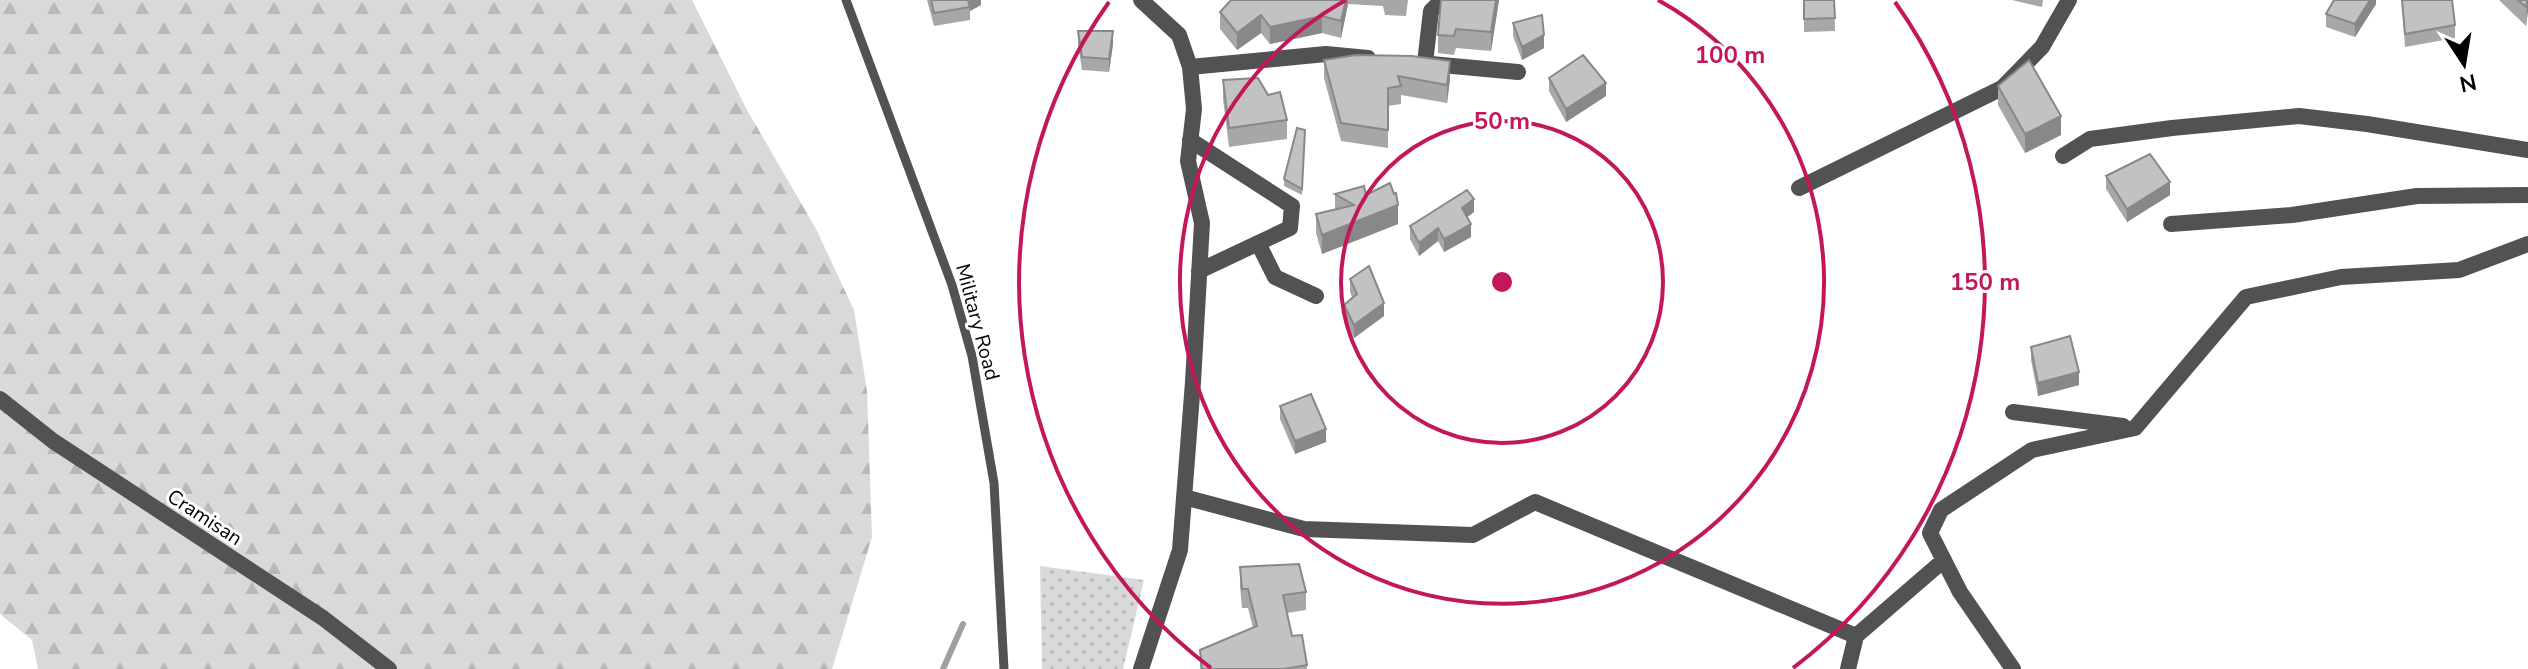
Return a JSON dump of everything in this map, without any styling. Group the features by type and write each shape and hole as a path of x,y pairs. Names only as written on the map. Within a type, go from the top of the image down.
{"street":[{"path":"1141,0 1179,35 1190,67 1194,109 1188,161 1202,223 1180,550 1141,669"},
{"path":"1442,0 1431,11 1418,63 1518,72"},
{"path":"1799,188 2002,88 2042,47 2069,0"},
{"path":"1190,67 1326,54 1382,60"},
{"path":"2063,156 2090,139 2299,116 2528,150"},
{"path":"1190,140 1292,206 1290,228 1199,271"},
{"path":"2171,224 2292,215 2417,196 2528,195"},
{"path":"1258,243 1275,277 1316,296"},
{"path":"2013,669 1960,592 1930,533 1941,510 2032,450 2135,428 2246,297 2341,277 2459,270 2528,244"},
{"name":"Cramisan","path":"0,399 53,441 323,618 389,669"},
{"path":"2013,412 2135,428"},
{"path":"1184,497 1304,529 1473,535 1535,502 1856,636"},
{"path":"1848,669 1856,636 1944,560"}],"lane":[{"name":"Military Road","path":"846,0 952,285 972,356 994,483 1004,669"}],"green space":[{"path":"0,0 692,0 747,110 816,229 854,310 867,391 872,537 832,669 38,669 32,640 0,614"},
{"path":"1040,566 1144,580 1123,669 1042,669"}],"building":[{"path":"931,0 968,0 970,7 934,13"},
{"path":"1231,0 1346,0 1341,21 1322,16 1270,27 1261,15 1237,33 1220,12"},
{"path":"1441,0 1496,0 1491,32 1456,29 1454,36 1438,35"},
{"path":"1804,0 1834,0 1835,18 1804,19"},
{"path":"2334,0 2370,0 2355,24 2326,14"},
{"path":"2402,0 2452,0 2455,25 2405,34"},
{"path":"1542,15 1544,35 1522,47 1513,23"},
{"path":"1078,31 1113,31 1109,59 1082,57"},
{"path":"1356,55 1412,56 1450,61 1447,85 1398,76 1401,86 1388,88 1388,130 1341,123 1324,60"},
{"path":"1583,55 1606,83 1566,109 1549,78"},
{"path":"2029,60 2061,116 2025,134 1998,86"},
{"path":"1258,78 1268,95 1280,92 1287,120 1229,128 1223,80"},
{"path":"1297,128 1305,130 1302,189 1284,179"},
{"path":"2150,154 2170,182 2127,209 2106,176"},
{"path":"1390,183 1398,205 1322,235 1316,214 1354,205 1335,194 1364,186 1366,195"},
{"path":"1467,190 1474,199 1462,208 1471,224 1444,239 1438,228 1419,243 1410,226"},
{"path":"1369,266 1384,303 1354,325 1344,305 1357,294 1350,279"},
{"path":"2070,336 2079,372 2038,383 2031,347"},
{"path":"1311,394 1326,429 1295,441 1280,406"},
{"path":"1299,564 1306,592 1283,595 1292,636 1302,635 1307,665 1284,669 1202,669 1200,650 1257,626 1248,589 1242,589 1240,567"}],"waterway":[{"path":"943,669 963,624"}]}
